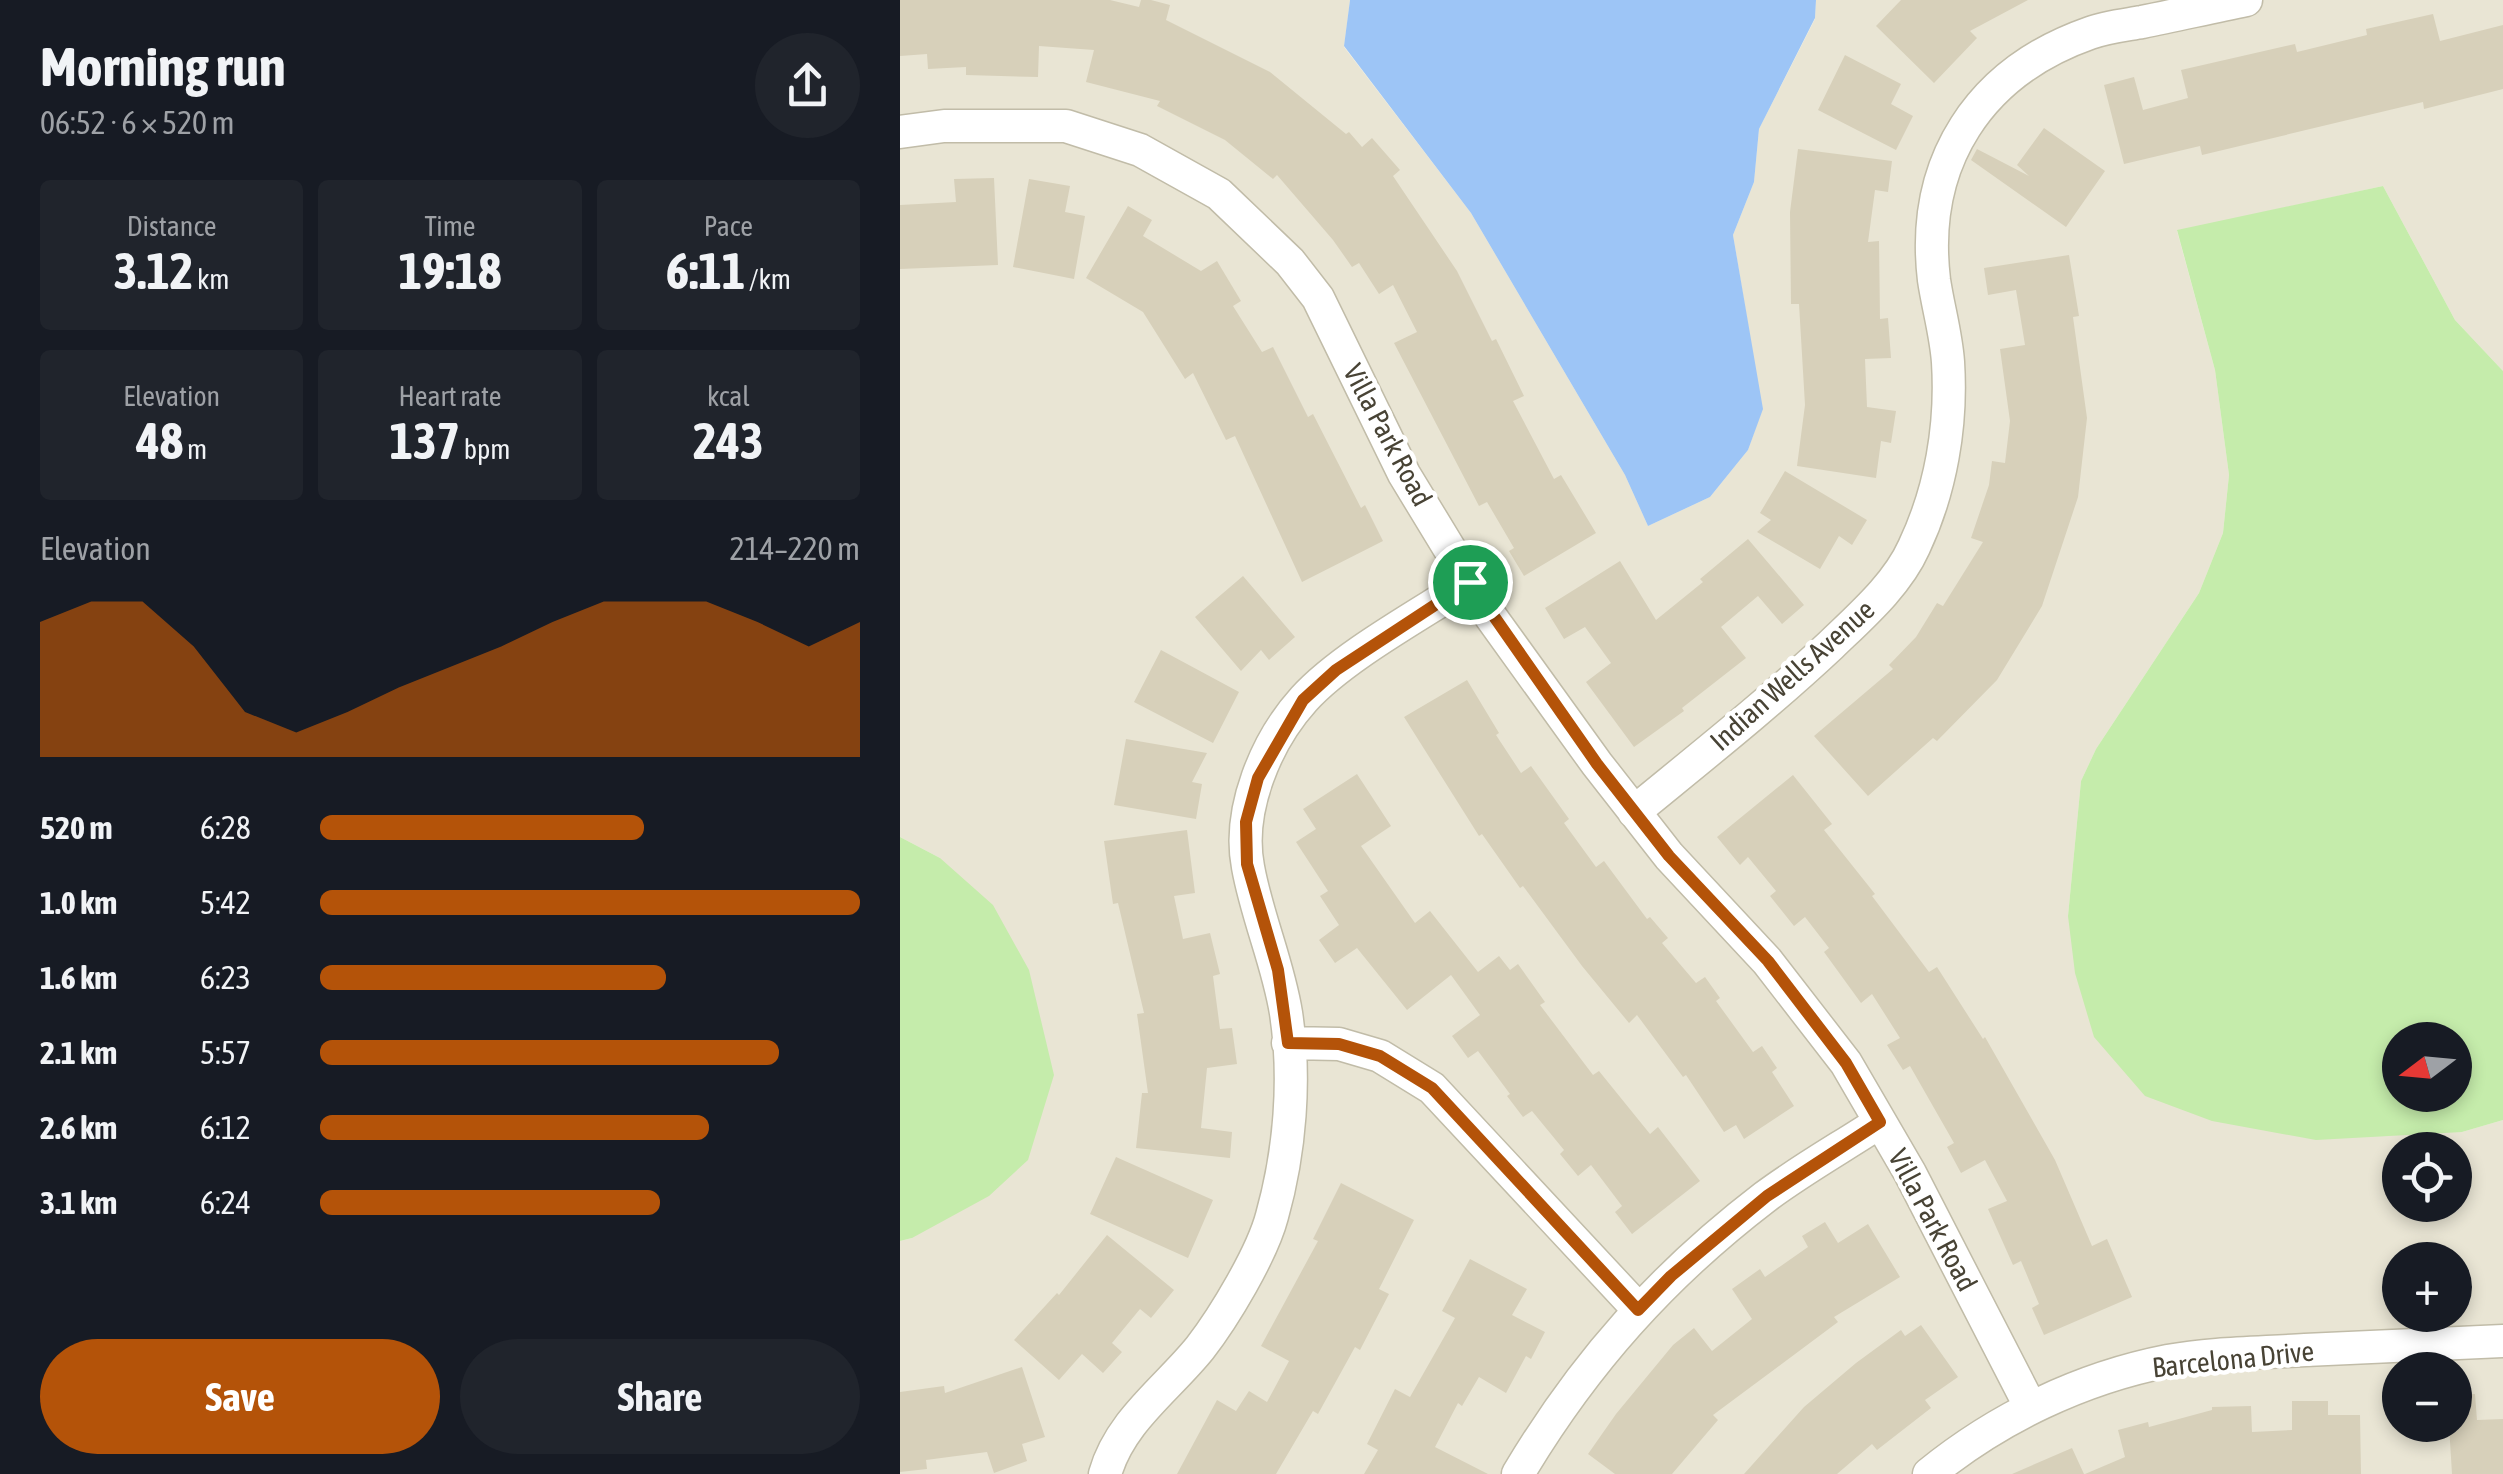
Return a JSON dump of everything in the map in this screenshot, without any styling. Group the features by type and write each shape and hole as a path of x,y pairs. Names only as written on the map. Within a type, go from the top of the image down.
{"street":[{"name":"Indian Wells Avenue","path":"1634,812 1791,682 1873,605 1914,549 1940,473 1948,417 1948,359 1934,278 1931,226 1940,183 1959,134 1985,97 2026,65 2090,33 2246,0"},
{"name":"Villa Park Road","path":"900,132 944,126 1066,126 1140,150 1219,194 1290,262 1318,298 1404,474 1470,582 1544,690 1669,856 1768,961 1846,1063 1910,1172 2031,1408"},
{"path":"1105,1474 1109,1460 1136,1416 1200,1348 1240,1286 1272,1220 1284,1163 1290,1093 1278,970 1247,864 1246,822 1258,778 1303,700 1336,670 1470,582"},
{"path":"1288,1043 1339,1044 1380,1056 1432,1088 1638,1310"},
{"path":"1518,1474 1550,1420 1608,1343 1671,1276 1767,1196 1880,1122"},
{"name":"Barcelona Drive","path":"1930,1474 1990,1431 2031,1408 2105,1378 2169,1361 2503,1341"}],"shaded area":[{"path":"900,0 1350,0 1344,47 1471,213 1625,475 1648,526 1710,497 1748,450 1762,409 1733,235 1754,182 1759,129 1815,19 1816,0 2503,0 2503,371 2455,320 2383,186 2177,231 2215,370 2229,475 2223,533 2199,593 2096,749 2081,781 2068,916 2382,1088 2382,1112 2426,1112 2462,1132 2503,1120 2503,1474 900,1474 900,1241 912,1238 940,858 900,837"}],"green space":[{"path":"2383,186 2455,320 2503,371 2503,1120 2462,1132 2382,1132 2382,1136 2316,1140 2212,1121 2145,1096 2094,1037 2075,973 2068,916 2081,781 2096,749 2199,593 2223,533 2229,475 2215,370 2177,230"},
{"path":"900,837 940,858 993,905 1029,970 1054,1075 1028,1160 989,1196 900,1241"}],"water":[{"path":"1350,0 1816,0 1815,18 1759,129 1754,182 1733,235 1763,409 1748,450 1710,497 1648,526 1625,475 1471,213 1344,46"}],"building":[{"path":"900,0 1110,0 1139,7 1141,0 1151,0 1170,5 1166,20 1270,72 1346,134 1349,132 1362,147 1372,138 1400,170 1393,176 1457,271 1492,341 1496,339 1524,396 1513,401 1554,479 1561,475 1596,533 1524,576 1509,551 1514,548 1487,502 1479,506 1394,343 1417,332 1393,285 1379,294 1359,263 1352,267 1277,175 1273,179 1225,140 1157,106 1160,101 1086,82 1094,50 1039,46 1038,77 966,75 966,67 928,69 927,54 900,56"},
{"path":"1901,0 2028,0 1970,31 1977,38 1934,83 1876,26"},
{"path":"2433,14 2440,41 2503,25 2503,89 2424,109 2423,102 2202,155 2200,146 2124,164 2104,85 2134,77 2143,110 2188,98 2181,70 2295,44 2297,52 2367,35 2366,29"},
{"path":"1845,55 1901,84 1891,104 1913,116 1896,150 1818,110"},
{"path":"2044,128 2105,171 2066,227 1971,160 1977,149 2029,176 2017,165"},
{"path":"1798,149 1892,161 1888,192 1875,190 1868,242 1879,241 1880,319 1888,318 1891,358 1865,359 1867,407 1896,411 1891,443 1881,441 1876,478 1797,466 1805,405 1799,304 1791,304 1790,212"},
{"path":"994,178 998,265 900,269 900,205 956,202 954,179"},
{"path":"1029,179 1070,186 1065,212 1085,216 1074,279 1013,267"},
{"path":"1128,206 1152,220 1143,236 1201,271 1217,261 1241,301 1233,306 1262,352 1273,347 1308,417 1313,414 1361,508 1365,505 1383,541 1302,582 1235,436 1226,440 1193,373 1185,379 1143,312 1086,278"},
{"path":"2069,255 2079,316 2073,317 2087,418 2078,497 2042,606 1997,680 1937,741 1933,738 1868,796 1814,736 1893,669 1889,665 1916,637 1937,603 1943,606 1983,542 1971,538 1989,485 1992,461 2005,463 2010,421 2000,349 2025,345 2016,290 1988,295 1984,268"},
{"path":"1785,471 1867,520 1852,545 1839,536 1820,569 1757,532 1771,520 1760,513"},
{"path":"1748,539 1804,605 1782,624 1758,596 1721,627 1746,658 1634,747 1586,682 1611,663 1585,627 1564,639 1545,608 1620,561 1656,620"},
{"path":"1243,576 1295,637 1269,660 1261,650 1241,671 1195,617"},
{"path":"1161,650 1239,692 1213,743 1134,702"},
{"path":"1467,680 1521,773 1531,766 1569,819 1564,823 1596,867 1604,861 1647,919 1650,917 1668,938 1662,943 1696,983 1705,977 1720,998 1716,1001 1753,1052 1762,1046 1777,1068 1772,1072 1794,1106 1744,1139 1736,1125 1724,1132 1686,1075 1683,1077 1637,1015 1629,1023 1523,886 1520,888 1482,834 1479,836 1404,717"},
{"path":"1126,739 1207,753 1192,782 1202,784 1196,819 1114,805"},
{"path":"1357,774 1391,826 1361,846 1415,923 1430,911 1478,972 1499,956 1510,970 1518,964 1545,1002 1540,1005 1593,1075 1599,1071 1650,1134 1658,1127 1700,1181 1632,1234 1615,1212 1622,1206 1591,1165 1578,1176 1560,1154 1564,1150 1532,1111 1523,1117 1478,1051 1468,1058 1452,1036 1480,1015 1451,975 1407,1010 1357,948 1335,963 1319,940 1339,925 1320,896 1328,891 1296,842 1316,829 1303,809"},
{"path":"1793,775 1832,824 1824,830 1875,894 1872,896 1929,972 1937,967 1985,1037 2055,1160 2092,1246 2107,1239 2132,1297 2044,1335 2032,1308 2039,1304 2021,1261 2013,1265 1988,1209 2007,1201 1985,1160 1961,1173 1947,1147 1954,1143 1910,1066 1903,1070 1887,1045 1900,1038 1872,994 1861,1003 1824,952 1829,948 1805,917 1794,926 1770,896 1776,891 1748,857 1740,865 1717,837"},
{"path":"1187,830 1195,893 1174,896 1183,939 1210,933 1220,974 1213,976 1220,1029 1232,1028 1237,1064 1207,1068 1201,1128 1232,1132 1230,1158 1136,1148 1142,1093 1148,1093 1137,1014 1144,1013 1118,903 1113,904 1104,841"},
{"path":"1116,1157 1213,1200 1188,1258 1090,1214"},
{"path":"1341,1183 1414,1220 1379,1289 1389,1294 1360,1350 1355,1347 1318,1414 1313,1411 1276,1474 1177,1474 1217,1400 1236,1411 1249,1391 1267,1402 1289,1361 1261,1346 1318,1241 1313,1239"},
{"path":"1825,1222 1838,1243 1868,1224 1900,1277 1834,1317 1838,1322 1713,1415 1718,1420 1672,1474 1615,1474 1588,1454 1673,1345 1694,1328 1712,1351 1752,1319 1732,1289 1760,1269 1765,1277 1808,1247 1802,1236"},
{"path":"1107,1235 1174,1290 1151,1318 1140,1309 1112,1343 1122,1352 1103,1373 1082,1354 1059,1380 1014,1340 1059,1295"},
{"path":"1470,1259 1527,1289 1512,1315 1545,1332 1531,1359 1526,1356 1506,1393 1479,1377 1462,1406 1458,1403 1435,1447 1488,1474 1364,1474 1378,1450 1367,1444 1395,1389 1410,1397 1455,1318 1442,1311"},
{"path":"1921,1325 1958,1377 1925,1400 1931,1408 1877,1450 1872,1444 1837,1474 1744,1474 1804,1407 1856,1363 1901,1330 1905,1336"},
{"path":"1022,1367 1045,1437 1022,1444 1027,1461 994,1473 987,1452 926,1460 927,1469 900,1472 900,1392 944,1386 945,1393"},
{"path":"2472,1394 2477,1420 2503,1419 2503,1474 2452,1474 2450,1442 2472,1442"},
{"path":"2292,1401 2328,1401 2328,1415 2360,1415 2361,1474 2085,1474 2125,1457 2118,1430 2148,1422 2149,1427 2212,1407 2251,1406 2252,1432 2292,1430"},
{"path":"2072,1448 2084,1474 2012,1474"}],"route":[{"path":"1470,582 1597,764 1669,856 1768,961 1846,1063 1880,1122 1767,1196 1671,1276 1638,1310 1432,1088 1380,1056 1339,1044 1288,1043 1278,970 1247,864 1246,822 1258,778 1276,740 1303,700 1336,670 1470,582"}]}
